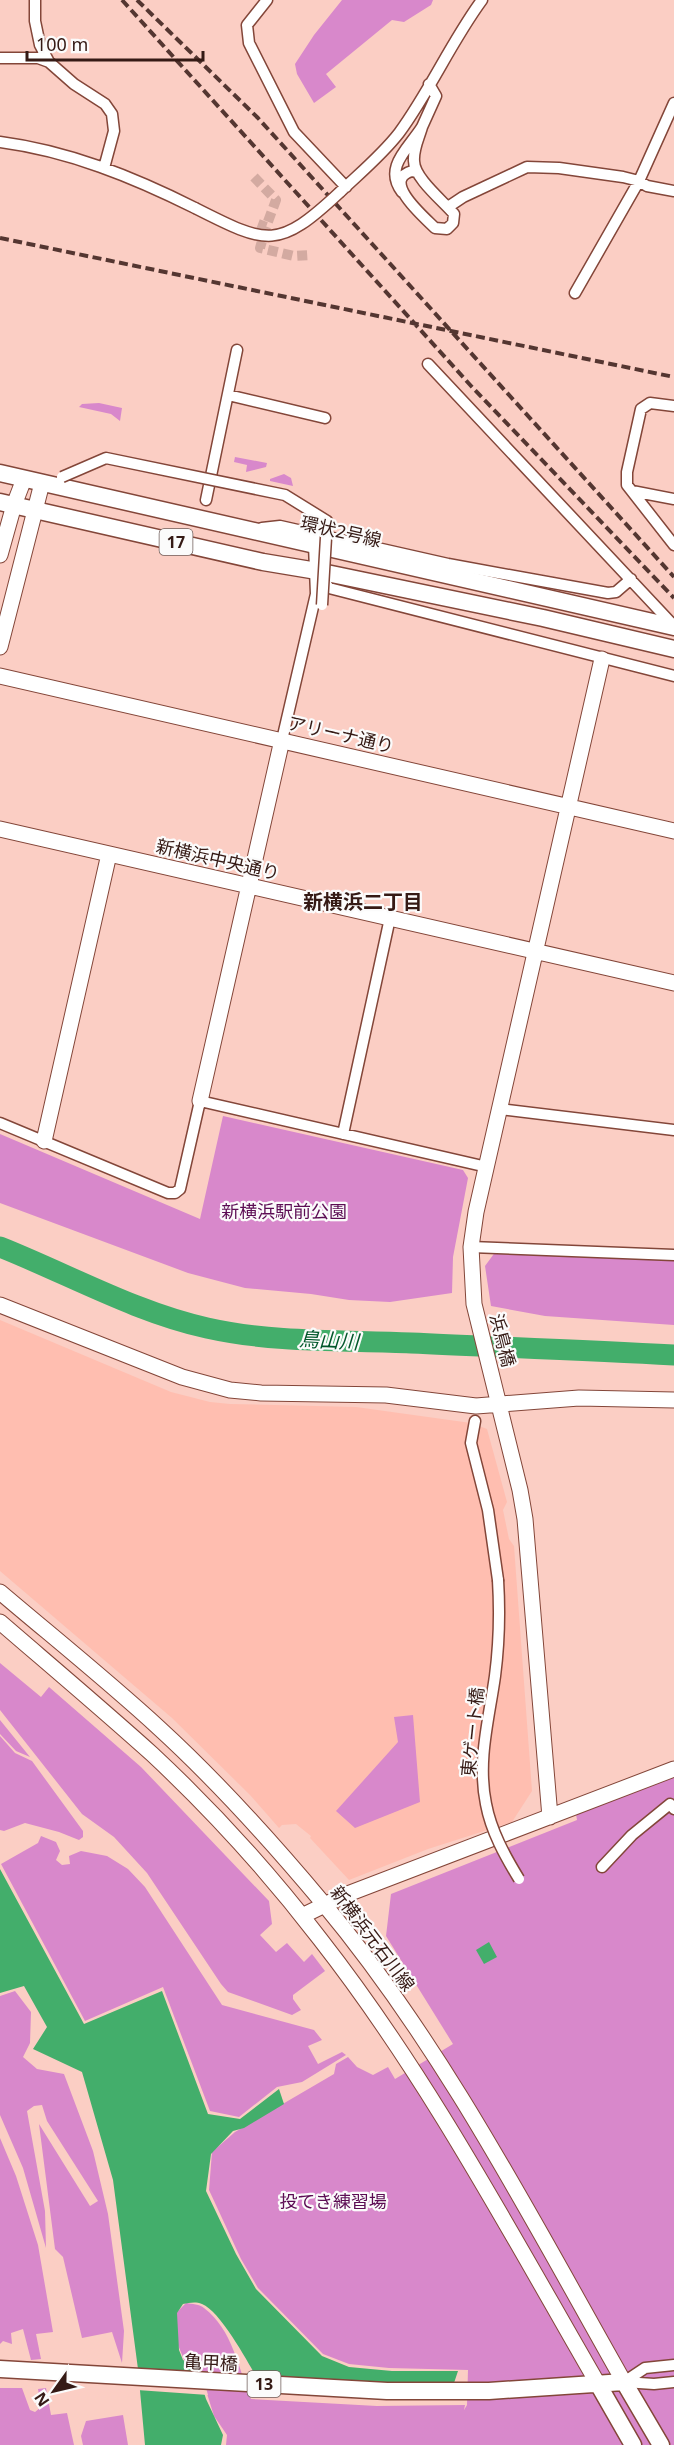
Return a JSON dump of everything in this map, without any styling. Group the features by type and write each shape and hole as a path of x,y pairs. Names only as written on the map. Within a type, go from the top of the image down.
{"main road":[{"name":"環状2号線","path":"0,473 674,627"},
{"name":"17","path":"7,503 263,562 317,571 674,649"},
{"name":"亀甲橋","path":"0,2369 387,2391 528,2389 597,2384"},
{"name":"13","path":"597,2384 624,2382"},
{"path":"624,2382 661,2445"},
{"path":"597,2384 633,2445"}],"street":[{"path":"36,0 35,21 40,45 49,63"},
{"path":"267,0 247,25 249,44 294,132 343,189"},
{"path":"0,142 26,146 104,168 248,233 275,237 298,228 382,153 399,132 460,30 482,0"},
{"path":"0,58 38,58 49,63 74,84 105,104 112,114 114,131 104,168"},
{"path":"422,127 399,157 394,170 397,185 435,228 447,229 453,223 454,214 416,172 413,162 422,127 436,96 429,84"},
{"path":"575,293 639,181 674,103"},
{"path":"448,207 463,197 526,167 559,168 639,181 647,186 674,190"},
{"path":"402,192 400,180 412,171 416,172"},
{"path":"206,500 237,350"},
{"path":"428,364 674,627"},
{"path":"228,395 325,418"},
{"path":"674,406 650,403 641,409 627,472 627,485 674,545"},
{"path":"62,477 106,458 285,495 327,518 322,604"},
{"path":"0,555 7,503 24,478"},
{"path":"0,647 42,483"},
{"path":"632,491 674,499"},
{"path":"248,529 280,526 448,564 608,593 616,592 631,579"},
{"path":"0,1123 168,1193 175,1193 180,1189 316,594 317,571 314,545"},
{"path":"317,571 329,588 674,676"},
{"name":"浜鳥橋","path":"550,1817 529,1543 520,1490 475,1308 471,1247 476,1212 602,659"},
{"name":"アリーナ通り","path":"0,676 674,831"},
{"name":"新横浜中央通り","path":"0,829 674,983"},
{"path":"44,1141 109,854"},
{"path":"343,1134 390,918"},
{"path":"200,1101 487,1167"},
{"path":"500,1109 674,1130"},
{"path":"471,1247 674,1255"},
{"path":"0,1305 122,1354 215,1387 261,1393 386,1395 476,1406 579,1398 674,1400"},
{"name":"東ゲート橋","path":"475,1421 471,1443 488,1510 500,1607 485,1737 483,1785 491,1824 519,1880"},
{"name":"新横浜元石川線","path":"0,1592 177,1745 246,1815 324,1904 404,2012 465,2104 624,2382"},
{"path":"0,1622 153,1756 245,1851 302,1916 385,2026 444,2116 597,2384"},
{"path":"302,1916 324,1904 674,1769"},
{"path":"602,1867 654,1815 670,1804 674,1809"},
{"path":"624,2382 645,2368 674,2365"},
{"path":"624,2382 654,2384 674,2382"}],"shaded area":[{"path":"0,1320 171,1392 210,1402 356,1407 471,1423 487,1429 507,1502 503,1510 509,1539 514,1546 532,1791 512,1822 428,1849 349,1880 310,1838 311,1836 296,1824 282,1825 279,1828 250,1795 172,1718 0,1571"},
{"path":"0,1869 84,2024 162,1991 208,2114 240,2119 279,2089 284,2104 244,2128 233,2131 211,2154 206,2191 236,2254 256,2289 322,2356 349,2367 392,2371 458,2371 454,2383 392,2384 256,2376 232,2336 209,2308 194,2302 183,2304 177,2313 179,2350 183,2360 196,2367 206,2399 223,2435 221,2445 145,2445 138,2369 113,2180 82,2072 33,2049 47,2027 24,1986 0,1993"},
{"path":"489,1942 497,1957 484,1964 476,1950"}],"green space":[{"path":"342,0 433,0 431,5 404,22 392,20 326,74 336,87 314,103 297,74 295,64 314,35"},
{"path":"99,403 122,408 120,421 111,414 79,407 82,404"},
{"path":"235,457 267,463 266,467 246,472 247,465 234,462"},
{"path":"284,474 291,478 293,486 270,481 270,479"},
{"name":"新横浜駅前公園","path":"223,1116 463,1170 468,1178 453,1257 452,1293 390,1302 349,1300 245,1288 188,1273 0,1203 0,1134 200,1219"},
{"path":"496,1251 674,1261 674,1325 545,1316 491,1306 485,1266"},
{"path":"0,1663 41,1697 49,1687 141,1767 269,1901 272,1924 260,1935 276,1952 287,1943 304,1962 312,1954 325,1971 293,1995 293,1999 301,2010 292,2015 228,1992 221,1984 147,1873 114,1837 82,1814 0,1710"},
{"path":"413,1715 420,1802 355,1828 336,1811 398,1742 394,1717"},
{"path":"0,1720 30,1757 16,1751 0,1734"},
{"path":"0,1736 15,1753 32,1761 83,1831 83,1837 79,1840 25,1823 4,1831 0,1830"},
{"name":"投てき練習場","path":"674,1776 674,2445 226,2445 227,2435 214,2416 199,2368 185,2362 178,2345 175,2314 186,2303 202,2307 222,2327 234,2350 251,2399 377,2406 465,2405 464,2410 467,2405 468,2370 389,2368 349,2364 323,2354 258,2288 241,2259 209,2190 212,2152 235,2132 334,2074 336,2064 348,2057 357,2067 373,2075 388,2067 395,2079 453,2044 386,1936 391,1894 577,1820 576,1814"},
{"path":"41,1836 56,1842 60,1851 56,1860 62,1865 70,1864 69,1856 81,1851 107,1856 128,1869 145,1887 222,2005 314,2030 322,2040 308,2046 318,2064 342,2052 346,2055 302,2082 277,2087 239,2117 210,2111 163,1987 85,2021 1,1864 38,1843"},
{"path":"15,1991 31,2012 30,2043 23,2057 37,2069 64,2074 93,2151 108,2214 124,2331 122,2363 112,2332 82,2338 63,2257 55,2249 39,2124 90,2206 98,2201 47,2121 42,2105 34,2106 27,2111 45,2211 46,2248 23,2168 0,2115 0,1996"},
{"path":"0,2138 16,2176 38,2245 53,2332 36,2334 41,2359 31,2360 23,2329 11,2333 12,2344 3,2341 0,2344"},
{"path":"0,2388 22,2388 30,2410 35,2412 41,2407 38,2389 46,2388 51,2415 67,2413 74,2445 0,2445"},
{"path":"123,2415 128,2445 83,2445 81,2436 86,2421"}],"pier":[{"path":"135,2370 202,2373 208,2395 137,2390"}],"waterway":[{"name":"鳥山川","path":"0,1247 154,1312 180,1321 232,1333 309,1340 674,1355"}],"tunnel":[{"path":"254,177 276,200 266,227 258,224"},
{"path":"266,227 260,248 294,256 310,255"}],"railway":[{"path":"122,0 472,387 674,598"},
{"path":"137,0 258,118 674,577"},
{"path":"0,238 674,377"}],"district":[{"name":"新横浜二丁目","path":"363,901"}]}
